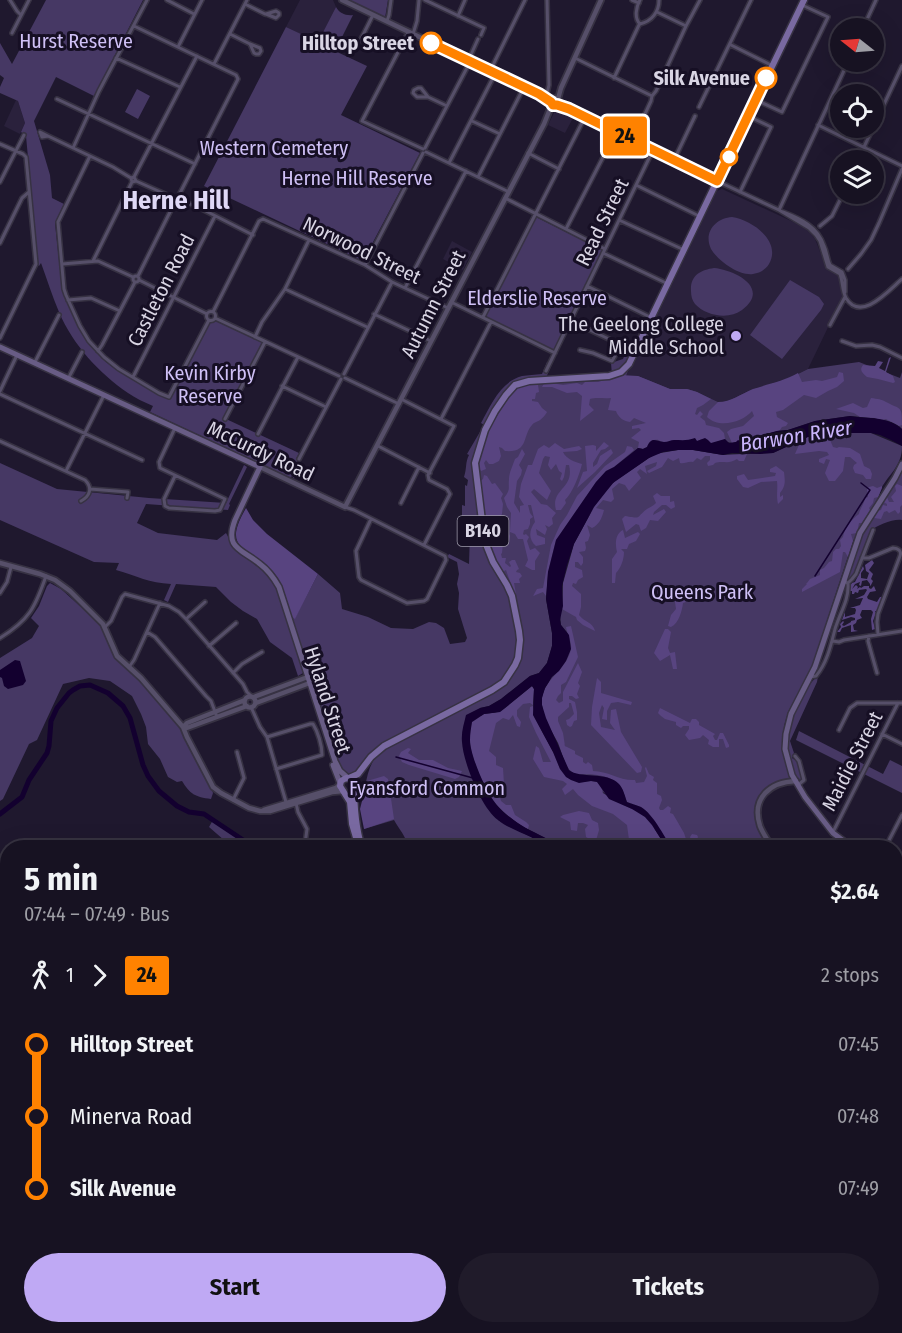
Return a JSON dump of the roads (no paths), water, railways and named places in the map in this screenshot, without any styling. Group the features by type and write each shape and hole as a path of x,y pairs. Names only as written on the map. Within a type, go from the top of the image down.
{"main road":[{"name":"B140","path":"340,784 343,779 358,774 369,759 392,741 492,690 504,682 512,670 518,658 519,631 512,596 486,547 476,472 475,463 485,430 495,411 515,386 529,381 601,378 616,374 625,368 635,352 803,3"},
{"name":"McCurdy Road","path":"0,347 260,467"},
{"path":"842,840 833,834 805,797 792,774 786,756 786,734 791,714 810,677 860,534 896,478 902,464"},
{"name":"Hyland Street","path":"260,467 230,535 236,547 265,568 275,581 283,599 307,680 337,765 349,778"},
{"name":"Hyland Street","path":"291,625 294,641 340,784"},
{"name":"B140","path":"344,791 351,791 377,752"},
{"path":"349,778 353,781 354,786 356,833"},
{"path":"340,784 350,803 358,840"}],"street":[{"path":"10,0 21,15"},
{"path":"12,33 29,0"},
{"path":"73,148 147,0"},
{"path":"167,0 194,14"},
{"path":"178,47 202,0"},
{"path":"342,0 543,94 585,117 805,222 824,244 830,265 842,273 845,280 845,297 831,325"},
{"path":"387,21 391,0"},
{"path":"419,0 417,21 362,121 508,192"},
{"path":"425,0 484,28 481,34"},
{"path":"458,16 465,0"},
{"path":"449,163 471,121 525,0"},
{"path":"543,94 549,86 547,0"},
{"name":"Autumn Street","path":"345,507 555,102 601,0"},
{"path":"614,78 639,24 637,15 639,2 632,0"},
{"path":"639,24 647,22 657,12 659,0"},
{"path":"633,140 652,96 700,0"},
{"path":"699,107 751,0"},
{"path":"868,18 876,0"},
{"path":"214,64 246,2 266,14"},
{"path":"756,100 782,112 818,38 828,17 803,3"},
{"path":"657,12 686,26"},
{"path":"360,41 373,15"},
{"path":"98,351 238,77 134,26"},
{"path":"230,34 250,44"},
{"path":"365,265 447,106 478,39"},
{"path":"730,45 772,66"},
{"path":"93,261 197,56"},
{"path":"117,58 180,88"},
{"path":"575,58 652,96"},
{"path":"864,150 902,66"},
{"path":"779,210 843,72"},
{"path":"478,177 524,87"},
{"path":"428,97 421,88 414,90 413,93 417,97 428,97 447,106"},
{"path":"57,99 195,164"},
{"path":"674,160 695,116"},
{"path":"740,192 771,127 748,116"},
{"path":"483,317 585,117"},
{"path":"471,121 500,134"},
{"path":"818,125 902,167 871,240 848,269"},
{"path":"566,229 616,132"},
{"path":"0,182 24,135"},
{"path":"48,136 113,167 133,180 177,200 194,205 253,235 213,312 207,314 98,261 62,264"},
{"path":"0,144 23,154 26,158 36,264 0,338"},
{"name":"Read Street","path":"546,371 653,150"},
{"path":"528,153 559,169"},
{"path":"90,156 58,220 64,289 89,341 108,362 167,396 171,395 209,321 215,318"},
{"path":"405,288 466,171"},
{"path":"636,185 700,216"},
{"path":"0,243 23,197 30,192"},
{"path":"505,198 668,284"},
{"path":"820,226 832,216 838,204"},
{"name":"Castleton Road","path":"133,377 215,216"},
{"name":"Norwood Street","path":"253,235 260,220 263,219 365,265 392,282 448,308"},
{"path":"619,219 684,250"},
{"path":"255,338 262,322 285,289 309,240"},
{"path":"845,297 855,306 864,307 902,279"},
{"path":"299,459 392,282"},
{"path":"587,286 651,318"},
{"path":"285,289 367,327"},
{"path":"68,300 91,298 120,311"},
{"path":"451,302 555,353"},
{"path":"213,312 215,318 255,338 441,418 454,426 428,478 450,494 424,545"},
{"path":"207,314 209,321"},
{"path":"34,363 59,315"},
{"path":"374,315 431,341"},
{"path":"441,418 491,321"},
{"path":"571,321 635,352"},
{"path":"225,419 265,342"},
{"path":"842,342 856,346 880,347 902,358"},
{"path":"580,350 612,361 621,345"},
{"path":"68,379 82,352"},
{"path":"17,356 0,393 142,460"},
{"path":"258,434 298,357"},
{"path":"282,386 326,407"},
{"path":"66,471 104,395"},
{"path":"175,428 159,462 160,468 225,499 220,510 215,512 167,507 164,499 175,476"},
{"path":"0,441 85,480 90,489 81,501"},
{"path":"377,446 430,472"},
{"name":"McCurdy Road","path":"260,467 371,519 444,555 446,560 427,599 407,603 358,577 356,551 371,519"},
{"path":"401,502 419,467"},
{"path":"90,489 134,492"},
{"path":"127,498 128,492"},
{"path":"810,677 815,677 823,667 848,595 845,582 855,575 864,560 873,530"},
{"path":"864,560 893,548 901,552 878,614 878,634"},
{"path":"0,563 46,576 63,585 105,627 115,652 184,727 213,787 221,793 253,810 261,811 336,788 340,784"},
{"path":"0,593 7,582 11,567"},
{"path":"0,638 18,626 31,612 46,576"},
{"path":"105,627 111,621 125,594 174,608 186,619 243,684 259,725 267,737 287,804"},
{"path":"186,619 205,602"},
{"path":"129,667 160,603"},
{"path":"209,646 236,623"},
{"path":"833,639 840,642 902,631"},
{"path":"147,632 211,701 216,715"},
{"path":"869,636 868,641 877,673"},
{"path":"233,673 242,664 262,652"},
{"path":"184,727 307,680"},
{"path":"839,730 850,708 857,703 900,703"},
{"name":"Maidie Street","path":"833,834 882,734 900,703"},
{"path":"267,737 313,724 322,750 322,755 276,769"},
{"path":"882,734 902,744"},
{"path":"233,800 244,778 237,752"},
{"path":"768,840 760,825 758,809 765,793 776,785 784,782 803,783 799,761 795,756"},
{"path":"295,801 344,791"},
{"path":"295,801 307,829 306,840"},
{"path":"889,840 902,815"}],"water":[{"name":"Barwon River","path":"850,416 884,420 902,429 902,446 880,435 845,433 808,437 773,453 723,455 693,450 663,452 649,458 613,483 594,507 574,544 562,586 563,606 560,620 569,635 571,649 566,661 545,688 542,705 546,718 569,770 574,773 614,780 622,788 627,802 645,810 667,840 662,840 645,817 609,799 597,782 579,783 566,777 533,715 534,689 532,686 500,712 484,714 472,722 470,738 483,782 498,807 525,828 549,840 536,840 498,820 480,796 466,761 462,738 466,715 501,699 530,676 539,673 547,663 552,646 552,633 546,599 548,572 556,540 596,482 606,471 638,448 647,447 652,440 664,442 695,438 697,441 705,438 711,443 725,439 729,443 738,440 742,442 747,439 756,440 762,435 788,430 815,421"},
{"path":"15,660 20,661 26,681 23,685 8,689 0,677 0,670"}],"waterway":[{"path":"815,576 870,490 861,483"},
{"path":"0,814 22,797 29,780 47,753 51,721 57,708 73,690 80,686 90,685 108,693 123,706 130,718 143,765 159,791 177,806 189,812 204,814 243,840"},
{"path":"396,757 473,778"}],"place":[{"name":"Hilltop Street","path":"431,43"},
{"name":"Silk Avenue","path":"766,78"},
{"name":"The Geelong College Middle School","path":"736,336"}],"district":[{"name":"Herne Hill","path":"176,200"}],"park label":[{"name":"Hurst Reserve","path":"76,41"},
{"name":"Western Cemetery","path":"274,148"},
{"name":"Herne Hill Reserve","path":"357,178"},
{"name":"Elderslie Reserve","path":"537,298"},
{"name":"Kevin Kirby Reserve","path":"210,384"},
{"name":"Queens Park","path":"702,592"},
{"name":"Fyansford Common","path":"427,788"}]}
